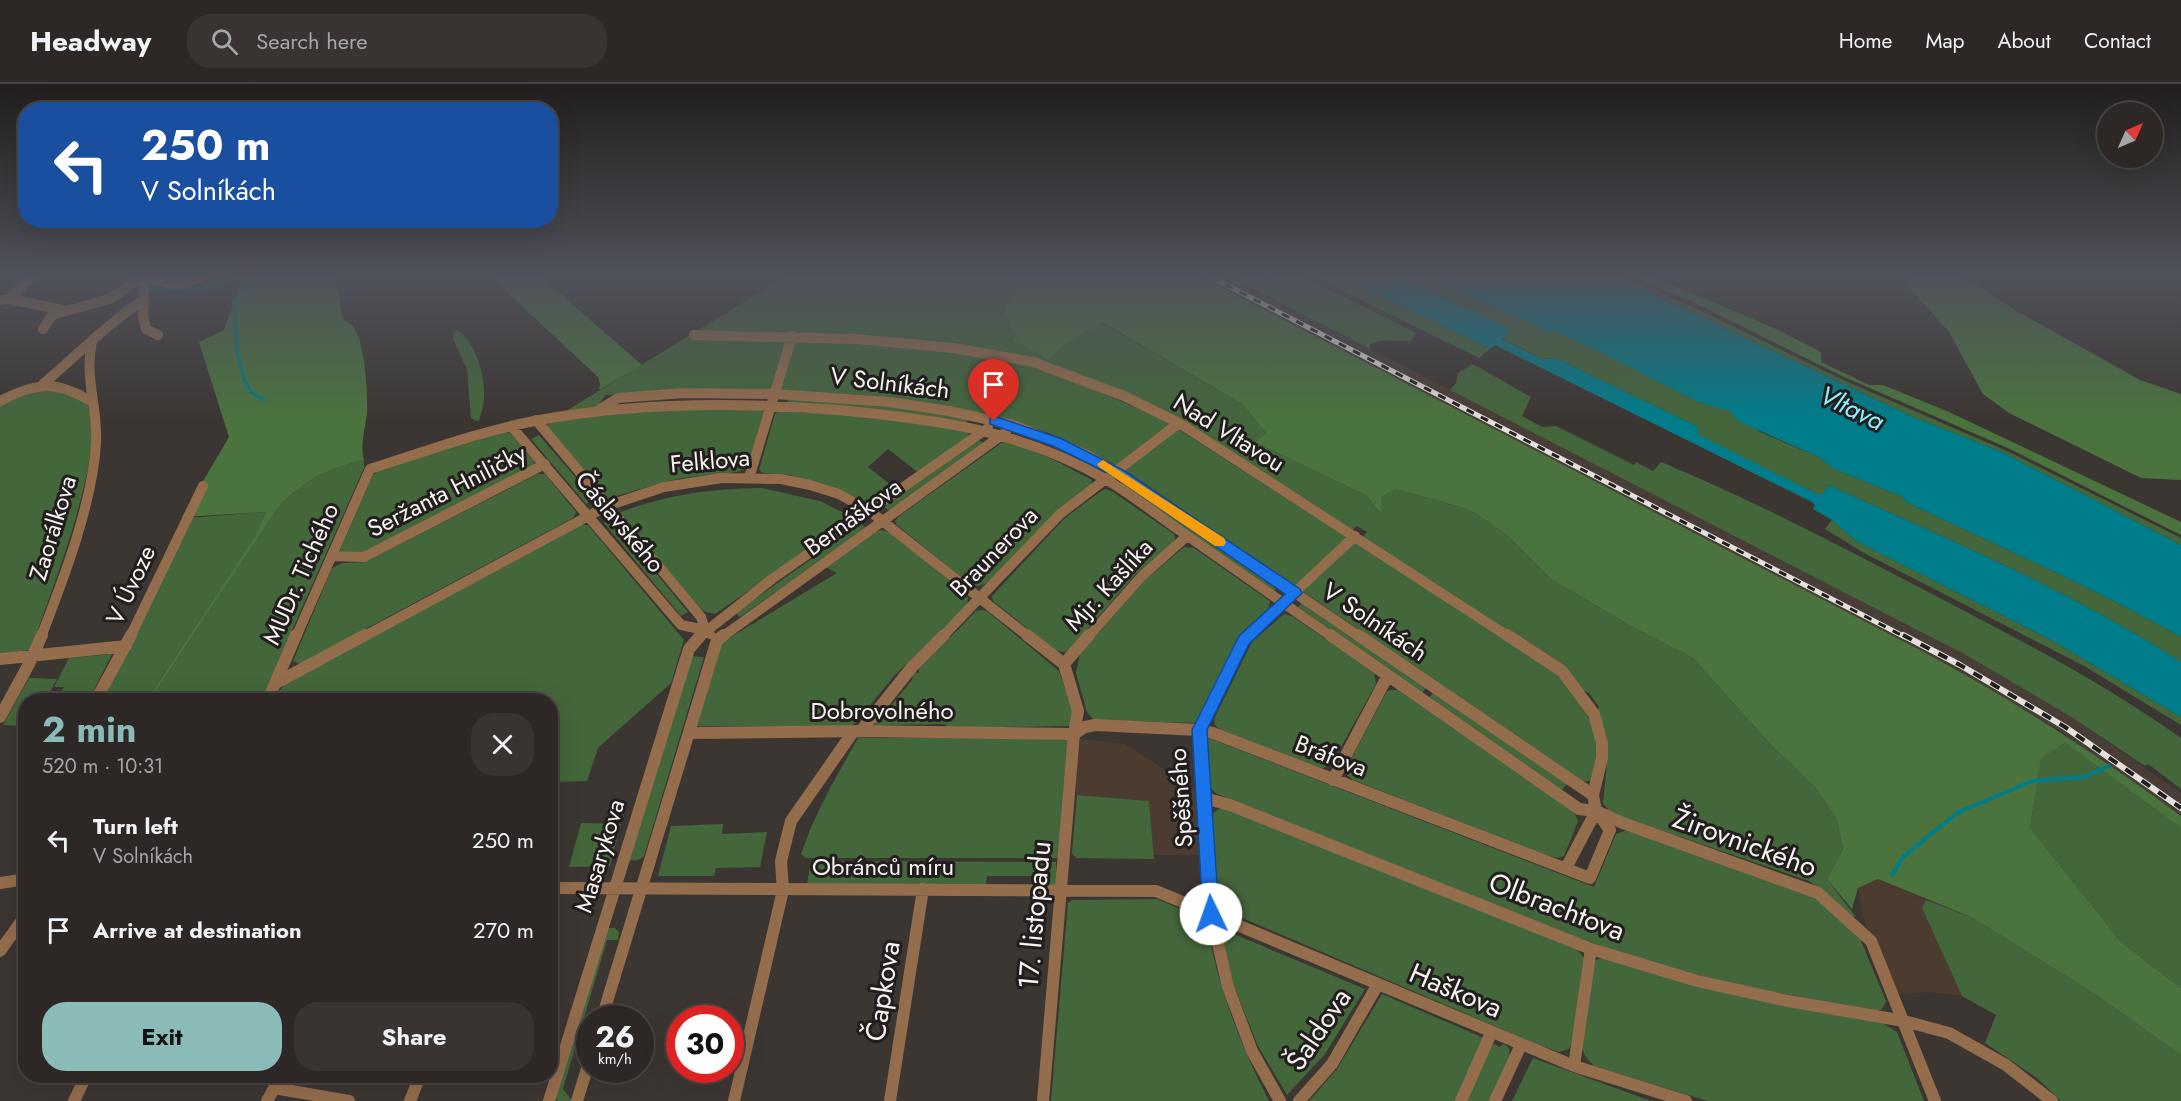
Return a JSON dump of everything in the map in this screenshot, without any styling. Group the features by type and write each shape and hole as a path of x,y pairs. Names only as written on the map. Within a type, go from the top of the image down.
{"street":[{"path":"43,329 46,324"},
{"path":"42,384 92,342 109,324"},
{"path":"145,324 150,333 158,334"},
{"name":"Nad Vltavou","path":"694,334 856,339 953,348 1032,362 1124,396 1179,423 1562,671 1583,694 1595,714 1604,748 1602,772 1593,795"},
{"path":"750,475 792,336"},
{"name":"Zaorálkova","path":"0,717 33,655 84,507 96,454 98,430 86,366 92,342"},
{"path":"0,401 42,384 63,386 78,392 92,402"},
{"name":"V Solníkách","path":"596,411 618,398 684,393 775,393 890,402 1013,425 1087,455 1117,472 1593,795"},
{"name":"V Solníkách","path":"370,469 536,420 596,411 681,405 772,406 886,415 986,430 1004,435 1107,480 1579,809 1596,811"},
{"name":"Čáslavského","path":"536,420 701,616 705,630"},
{"name":"Bernáškova","path":"705,630 772,579 986,430 994,421"},
{"name":"Braunerova","path":"734,1101 783,890 781,861 791,821 857,732 912,667 1060,514 1179,423"},
{"name":"Bernáškova","path":"717,640 1004,435 1013,425"},
{"name":"Čáslavského","path":"511,426 681,625 705,630 717,640"},
{"name":"Seržanta Hniličky","path":"332,556 364,557 545,464"},
{"name":"MUDr. Tichého","path":"271,693 370,469"},
{"name":"Felklova","path":"276,683 607,506 644,491 691,480 750,475 808,484 840,495 871,512 1064,664"},
{"name":"V Úvoze","path":"100,693 126,646 203,486"},
{"name":"Mjr. Kašlíka","path":"1064,664 1142,576 1187,536"},
{"name":"Spěšného","path":"1280,1101 1252,1051 1228,987 1211,914 1199,730 1244,640 1355,536"},
{"name":"Masarykova","path":"558,1072 689,649 705,630"},
{"name":"Masarykova","path":"606,1005 643,890 717,640"},
{"path":"0,659 126,646"},
{"path":"1064,664 1078,711 1074,734"},
{"path":"1333,780 1387,677"},
{"name":"Bráfova","path":"1074,734 1084,727 1095,725 1199,730 1213,733 1566,868"},
{"name":"Dobrovolného","path":"689,734 857,732 1074,734"},
{"name":"17. listopadu","path":"1043,1101 1074,734"},
{"path":"1593,795 1596,811 1610,830 1590,878 1566,868 1596,811"},
{"name":"Olbrachtova","path":"1204,798 1230,805 1591,949 1697,981 1788,1001 1904,1021 1949,1033 2006,1065 2052,1101"},
{"name":"Žirovnického","path":"1596,811 1623,823 1818,893 1871,940 1935,1101"},
{"path":"0,883 18,880"},
{"name":"Obránců míru","path":"558,888 1156,891 1211,914"},
{"name":"Čapkova","path":"890,1101 923,889"},
{"name":"Haškova","path":"1211,914 1574,1066 1686,1101"},
{"path":"0,951 18,926"},
{"path":"1574,1066 1591,949"},
{"name":"Šaldova","path":"1299,1101 1332,1064 1378,984"},
{"path":"1461,1101 1491,1033"},
{"path":"1496,1101 1521,1045"},
{"path":"74,1101 83,1083"},
{"path":"410,1101 417,1083"},
{"name":"Masarykova","path":"549,1101 555,1083"},
{"path":"577,1101 583,1083"},
{"path":"274,1088 349,1101"}],"shaded area":[{"path":"1292,324 1322,324 1966,655 2073,718 2181,793 2181,816 2061,732 1957,670"},
{"path":"1080,739 1125,744 1196,790 1199,855 1153,855 1149,801 1077,795 1075,786"},
{"path":"1878,879 1926,900 1922,908 1962,996 1928,992 1895,995 1863,916 1858,888"}],"green space":[{"path":"226,324 352,325 361,345 365,369 367,413 363,442 364,460 318,476 299,488 280,505 155,693 152,693 254,537 266,512 182,517 229,437 199,342 224,330"},
{"path":"542,324 595,324 642,365 599,390 598,377"},
{"path":"707,324 1010,324 1016,336 1014,340 1050,360 1063,346 1097,324 1105,324 1242,404 1266,433 1255,442 1367,496 1379,512 1382,495 1395,489 1464,508 1506,534 1552,580 1640,631 1693,658 1771,745 1815,787 1837,819 1843,849 1827,879 1856,917 1849,916 1809,881 1611,813 1603,803 1608,753 1603,727 1596,712 1599,707 1589,693 1583,690 1567,671 1541,654 1539,649 1522,638 1516,638 1363,537 1367,532 1357,526 1352,530 1340,525 1169,414 1114,390 1113,387 1020,358 1027,365 1075,381 1164,420 1556,672 1576,697 1590,722 1597,748 1593,780 1582,782 1131,474 1049,433 1001,417 916,402 863,395 745,389 605,395 598,408 566,411"},
{"path":"1010,324 1098,324 1063,346 1049,360 1013,340 1016,336"},
{"path":"1106,324 1292,324 1918,649 2019,707 2117,771 2181,816 2181,828 2065,743 2041,758 2030,828 2121,942 2181,988 2181,1055 2095,994 1971,917 1878,879 1858,888 1852,909 1827,879 1843,849 1837,819 1815,787 1771,745 1693,658 1640,631 1552,580 1506,534 1464,508 1395,489 1382,496 1380,513 1367,496 1255,442 1266,433 1242,404"},
{"path":"1322,324 1399,324 1416,333 1410,341 1387,340 1370,344 1370,349"},
{"path":"1411,324 1440,324 1490,349 1479,358"},
{"path":"1499,324 1532,324 1549,332 1556,332 1602,352 1698,402 1729,410 1760,432 1819,457 1834,469 1903,497 1906,502 2045,567 2181,637 2181,662 2097,612 2008,567 1828,485 1823,494 1817,494 1696,434 1699,432 1696,426 1556,358 1542,359 1502,338 1510,330"},
{"path":"1717,324 1729,324 1843,380 2009,452 2181,538 2181,545 2002,452 1913,417"},
{"path":"1738,324 1766,324 1774,328 1821,352 1821,362 1869,385 1883,385 1949,412 2181,522 2181,535 2010,449 1842,376"},
{"path":"1942,324 2041,324 2140,380 2181,394 2181,480 2141,478 2009,413 1983,394 1949,332"},
{"path":"455,329 462,333 473,348 484,383 483,406 477,421 471,418 467,369 453,339"},
{"path":"1473,364 1531,397 1522,416 1542,427 1556,426 1634,465 1636,462 1653,471 1661,462 1731,493 1900,577 2091,680 2181,738 2181,789 2148,764 2145,766 2073,718 1966,655 1450,390 1456,383 1458,373"},
{"path":"69,389 87,404 92,428 90,457 83,491 31,650 0,653 0,403 26,390"},
{"path":"789,397 859,402 969,418 966,423 787,403"},
{"path":"689,408 757,408 763,411 765,414 747,468 733,473 678,479 609,498 604,496 547,430 547,425 553,420"},
{"path":"778,411 879,416 967,430 969,434 967,440 919,473 888,449 868,467 896,489 876,503 868,504 842,491 817,483 790,475 763,473 759,470 775,414"},
{"path":"505,432 510,433 535,462 532,467 366,553 346,554 340,550 373,475 381,469"},
{"path":"539,435 594,499 586,504 531,439"},
{"path":"979,440 985,444 890,511 884,507"},
{"path":"1010,441 1092,480 1091,485 986,584 977,586 969,584 895,521 1003,442"},
{"path":"364,460 364,468 264,693 155,693 280,505 299,488 339,467"},
{"path":"538,474 545,474 576,512 573,518 300,664 293,661 332,568 342,563 365,562"},
{"path":"1124,481 1279,586 1273,591 1118,485"},
{"path":"762,488 820,501 854,518 715,614 703,611 618,513 655,501 689,494"},
{"path":"1106,489 1174,534 1175,538 1173,543 1136,574 1070,649 1065,652 1056,651 993,601 992,596 1065,518"},
{"path":"266,512 254,537 152,693 106,693 187,518"},
{"path":"611,519 688,612 681,616 604,523"},
{"path":"1832,520 1856,541 2053,641 2181,717 2181,725 2084,666 1864,553 1825,529"},
{"path":"861,524 866,528 740,617 735,613"},
{"path":"581,525 588,525 684,640 671,683 598,748 587,781 558,782 558,693 278,693 285,684"},
{"path":"882,530 889,532 966,594 967,605 895,675 851,726 696,726 721,643 837,573 826,567 875,532"},
{"path":"1184,547 1194,548 1270,601 1268,609 1240,635 1199,719 1194,723 1094,720 1087,712 1076,673 1080,654 1145,580"},
{"path":"1303,602 1426,688 1421,694 1298,607"},
{"path":"976,611 987,611 1059,671 1073,711 1070,726 947,728 945,724 877,727 875,720 879,720 912,680 913,672 919,673 919,669"},
{"path":"1284,614 1292,616 1374,673 1376,684 1331,765 1321,769 1221,730 1215,725 1214,719 1252,642"},
{"path":"112,654 92,693 60,693 64,687 54,687 69,658"},
{"path":"689,656 704,657 644,856 641,859 630,860 628,859"},
{"path":"29,678 57,679 50,693 21,693"},
{"path":"1398,690 1574,812 1578,821 1564,856 1557,858 1546,855 1353,780 1347,775 1346,769 1387,691"},
{"path":"1433,693 1567,784 1561,791 1428,699"},
{"path":"18,698 18,726 3,725"},
{"path":"1206,737 1594,887 1616,834 1627,830 1820,899 1859,936 1886,1001 1882,1009 1876,1011 1709,980 1581,939 1217,794 1210,788"},
{"path":"858,738 1069,738 1058,858 806,858 801,854 811,827"},
{"path":"2065,743 2181,828 2181,988 2121,942 2030,828 2041,757"},
{"path":"1077,795 1149,801 1154,859 1076,858 1072,853"},
{"path":"1229,807 1574,946 1585,959 1573,1039 1569,1049 1559,1052 1539,1045 1226,911 1216,903 1210,819 1217,810"},
{"path":"581,823 621,824 610,866 569,867"},
{"path":"723,824 722,834 767,832 760,867 716,868 714,876 658,876 671,826"},
{"path":"811,861 1056,862 1057,885 1034,884 1034,876 987,876 986,885 807,885"},
{"path":"1157,899 1206,920 1216,967 1230,1013 1269,1101 1051,1101 1068,903 1072,900"},
{"path":"1926,900 1971,917 2095,994 2181,1055 2181,1101 2061,1101 2037,1078 1985,1043 1996,1015 1962,996 1922,908"},
{"path":"1217,927 1365,989 1325,1054 1287,1095 1258,1046 1234,986"},
{"path":"608,928 615,928 619,932 618,940 607,940 588,1005 583,1005"},
{"path":"1605,957 1879,1021 1897,1032 1924,1101 1708,1101 1594,1066 1585,1056 1582,1048 1593,967 1596,960"},
{"path":"1382,994 1486,1039 1499,1047 1504,1044 1509,1048 1510,1058 1490,1101 1309,1101 1337,1069"},
{"path":"576,1028 576,1045 563,1089 572,1101 558,1101 554,1096"},
{"path":"1533,1058 1651,1101 1512,1101"}],"water":[{"path":"1440,324 1500,324 1511,330 1502,339 1542,359 1556,358 1696,426 1699,432 1697,434 1817,494 1823,494 1828,485 2008,567 2097,612 2181,662 2181,717 2053,641 1856,541 1832,520 1813,509 1815,505 1812,502 1495,345 1490,349"},
{"name":"Vltava","path":"1532,324 1717,324 1913,417 2002,452 2181,545 2181,637 2079,584 1906,502 1903,497 1834,469 1819,457 1740,422 1729,411 1698,402 1602,353 1556,332 1549,332"}],"waterway":[{"path":"235,324 237,352 244,380 251,392 264,400"},
{"path":"1892,875 1903,857 1957,813 2032,781 2083,777 2109,766"}],"railway":[{"path":"1302,324 1905,637"},
{"path":"1903,635 1960,665 2065,727 2181,808"}],"slow traffic":[{"path":"1103,464 1220,542"}],"route":[{"path":"994,421 1013,425 1058,442 1117,472 1295,593 1244,640 1199,730 1211,914"}]}
